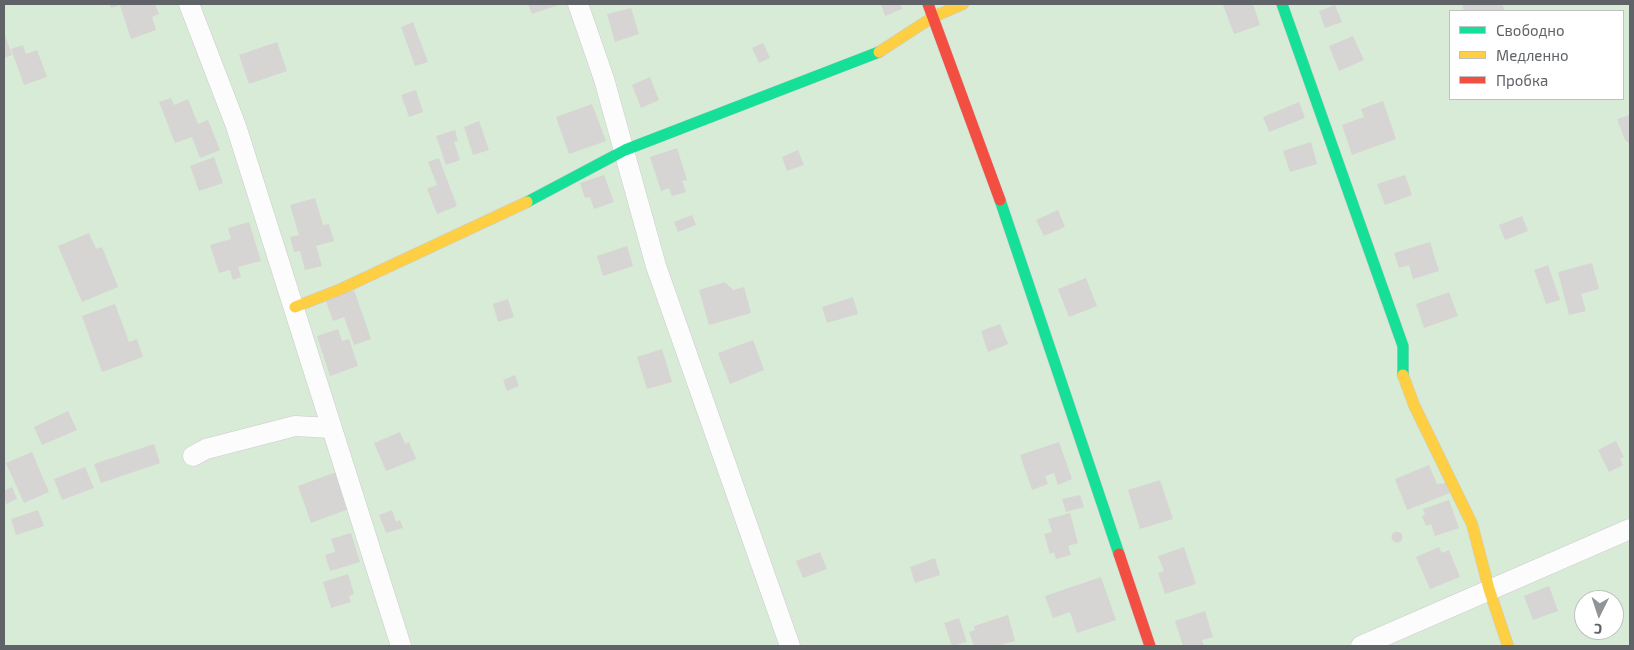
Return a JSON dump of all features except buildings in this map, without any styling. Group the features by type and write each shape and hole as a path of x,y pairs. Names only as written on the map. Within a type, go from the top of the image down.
{"street":[{"path":"189,4 236,126 401,646"},
{"path":"578,4 625,150 656,266 790,646"},
{"path":"928,4 989,167 1150,646"},
{"path":"295,307 341,289 518,206 625,150 876,54 933,18 963,4"},
{"path":"1282,4 1403,346 1402,373 1414,406 1472,524 1489,589 1508,646"},
{"path":"193,456 206,449 295,426 331,428"},
{"path":"1360,646 1630,529"}],"green space":[{"path":"4,4 1630,4 1630,646 4,646"}],"traffic: fast":[{"path":"1282,4 1403,346 1403,375"},
{"path":"527,202 625,150 879,52"},
{"path":"1000,200 1119,554"}],"traffic: slow":[{"path":"879,52 933,17 963,4"},
{"path":"295,307 341,289 527,202"},
{"path":"1403,375 1414,405 1472,524 1489,589 1508,646"}],"traffic: jam":[{"path":"928,4 1000,200"},
{"path":"1119,554 1150,646"}]}
